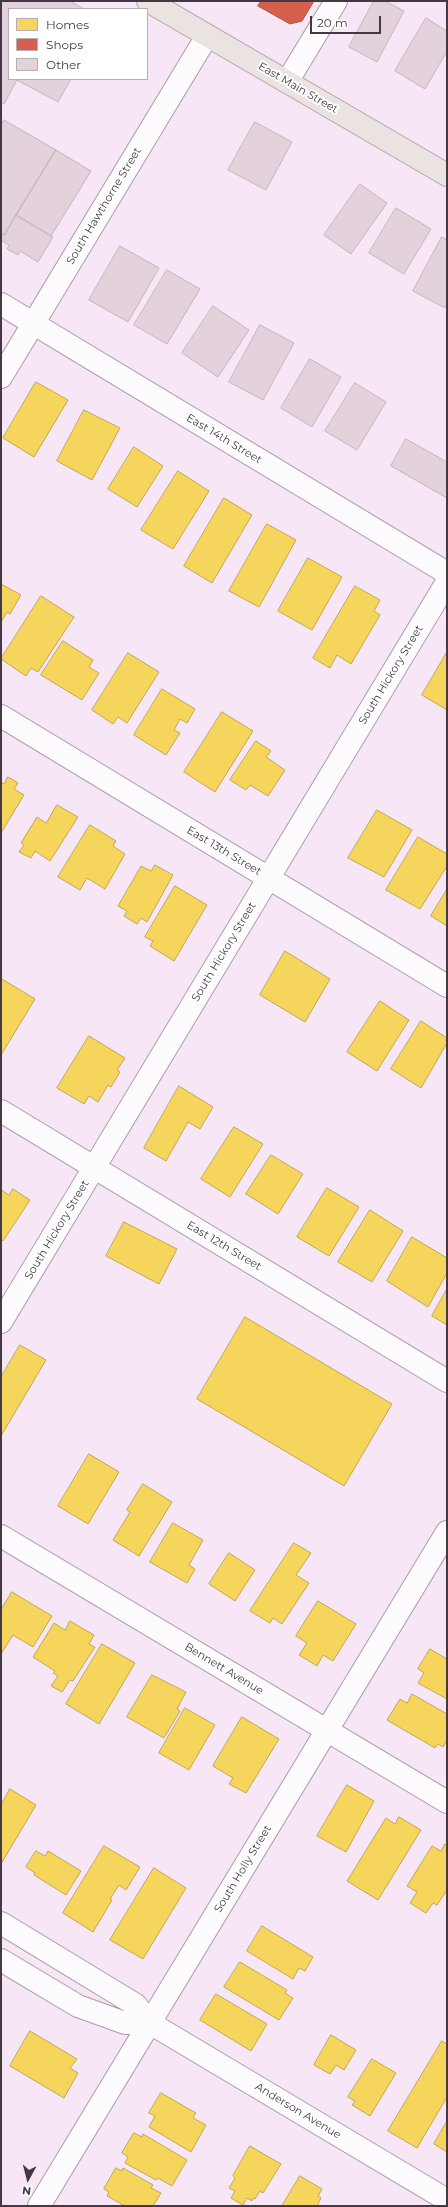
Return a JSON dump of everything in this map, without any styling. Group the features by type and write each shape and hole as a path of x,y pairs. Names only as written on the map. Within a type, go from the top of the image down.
{"main road":[{"name":"East Main Street","path":"148,1 447,175"}],"street":[{"path":"287,82 336,1"},
{"name":"South Hawthorne Street","path":"1,377 207,36"},
{"name":"East 14th Street","path":"1,304 447,573"},
{"name":"South Hickory Street","path":"1,1322 447,582"},
{"name":"East 13th Street","path":"1,716 447,986"},
{"name":"East 12th Street","path":"1,1111 447,1381"},
{"name":"South Holly Street","path":"39,2206 447,1532"},
{"name":"Bennett Avenue","path":"1,1536 447,1802"},
{"name":"Anderson Avenue","path":"1,1923 136,2005 150,2023 447,2200"},
{"path":"1,1960 78,2006 125,2023 150,2023"}],"building: Homes":[{"path":"36,382 68,400 34,457 3,438"},
{"path":"84,410 120,428 92,480 57,461"},
{"path":"134,447 163,466 137,507 108,489"},
{"path":"178,471 209,491 173,549 141,530"},
{"path":"224,498 252,515 212,583 184,566"},
{"path":"267,524 296,540 259,607 229,591"},
{"path":"308,558 342,577 312,630 278,611"},
{"path":"1,584 21,595 10,614 7,612 1,622"},
{"path":"355,586 380,600 374,611 380,615 351,664 337,655 330,668 313,658"},
{"path":"41,596 74,617 38,672 31,668 26,676 1,659"},
{"path":"63,641 93,660 89,667 99,673 82,700 41,675"},
{"path":"447,652 447,710 422,695"},
{"path":"128,653 159,672 127,723 118,717 113,724 92,710"},
{"path":"162,689 195,709 187,723 180,719 174,730 180,733 166,755 134,735"},
{"path":"222,712 253,731 215,792 184,772"},
{"path":"256,741 271,751 266,757 285,770 268,796 250,785 246,790 230,780"},
{"path":"8,777 18,783 14,789 24,795 1,833 1,782 4,784"},
{"path":"57,805 78,817 50,861 35,851 31,858 19,852 24,845 21,843 37,817 46,823"},
{"path":"377,810 412,830 384,877 348,858"},
{"path":"90,825 116,841 113,846 125,854 105,889 87,878 80,890 58,877"},
{"path":"418,837 447,854 447,866 420,909 386,890"},
{"path":"155,865 173,875 147,922 141,918 137,924 124,916 127,911 118,906 141,866 151,871"},
{"path":"175,886 207,905 174,961 150,946 153,941 145,937"},
{"path":"447,889 447,926 431,916"},
{"path":"285,951 330,979 305,1022 260,995"},
{"path":"2,979 35,999 1,1055 1,981"},
{"path":"380,1001 409,1020 377,1071 347,1052"},
{"path":"421,1021 447,1038 447,1043 421,1088 391,1069"},
{"path":"89,1036 125,1058 117,1070 120,1072 111,1087 108,1085 98,1102 89,1096 84,1104 57,1088"},
{"path":"179,1086 213,1107 200,1129 188,1122 166,1161 144,1148"},
{"path":"234,1127 263,1144 230,1197 201,1179"},
{"path":"271,1155 303,1174 278,1214 246,1194"},
{"path":"327,1188 359,1207 329,1256 297,1237"},
{"path":"13,1189 30,1200 3,1241 1,1239 1,1190 9,1195"},
{"path":"370,1210 403,1231 372,1282 338,1262"},
{"path":"124,1222 177,1249 159,1284 106,1256"},
{"path":"412,1237 447,1258 447,1273 428,1307 387,1281"},
{"path":"447,1289 447,1325 432,1316"},
{"path":"245,1317 392,1404 344,1486 197,1399"},
{"path":"20,1345 46,1360 1,1436 1,1377"},
{"path":"89,1454 119,1472 88,1524 58,1506"},
{"path":"143,1484 172,1502 139,1556 113,1540 130,1512 127,1510"},
{"path":"173,1523 203,1540 189,1565 195,1569 187,1583 150,1562"},
{"path":"294,1543 311,1553 296,1575 309,1583 282,1624 273,1618 270,1623 250,1611"},
{"path":"229,1553 255,1570 235,1601 209,1584"},
{"path":"12,1592 52,1616 33,1647 13,1635 1,1654 1,1610"},
{"path":"318,1601 356,1624 333,1661 323,1655 317,1666 299,1655 307,1643 296,1636"},
{"path":"70,1621 94,1635 89,1644 95,1647 73,1681 70,1680 62,1692 51,1686 58,1676 53,1673 55,1671 33,1657 54,1623 65,1630"},
{"path":"102,1644 135,1663 99,1724 66,1704"},
{"path":"430,1649 447,1659 447,1699 418,1683 424,1673 418,1669"},
{"path":"152,1675 186,1692 177,1709 180,1711 164,1738 127,1717"},
{"path":"412,1694 447,1714 447,1740 443,1747 438,1744 435,1748 387,1720 400,1699 407,1703"},
{"path":"185,1708 215,1725 189,1770 159,1753"},
{"path":"242,1717 279,1739 246,1793 229,1784 233,1778 213,1766"},
{"path":"347,1785 374,1801 346,1852 317,1836"},
{"path":"10,1789 36,1805 1,1864 1,1805"},
{"path":"399,1817 421,1830 378,1900 347,1881 386,1818 395,1824"},
{"path":"445,1844 447,1846 447,1890 437,1905 433,1903 426,1913 410,1903 417,1892 407,1886 432,1846 441,1851"},
{"path":"104,1846 140,1867 126,1890 119,1885 93,1932 63,1913"},
{"path":"36,1851 45,1856 48,1851 81,1871 66,1895 34,1875 35,1873 26,1867"},
{"path":"154,1868 186,1888 143,1959 110,1940"},
{"path":"262,1926 313,1957 305,1971 299,1968 293,1979 247,1951"},
{"path":"240,1962 287,1990 285,1993 293,1998 279,2020 224,1987"},
{"path":"216,1994 267,2024 251,2051 200,2020"},
{"path":"30,2031 77,2059 70,2068 78,2073 64,2098 10,2066"},
{"path":"331,2035 356,2050 344,2070 336,2065 330,2074 314,2065"},
{"path":"442,2041 447,2044 447,2097 417,2148 388,2131"},
{"path":"372,2059 396,2073 370,2116 352,2105 355,2101 348,2097"},
{"path":"161,2093 196,2113 193,2118 206,2125 191,2152 149,2127 155,2116 149,2113"},
{"path":"447,2123 447,2152 434,2144"},
{"path":"134,2133 142,2137 143,2134 187,2160 172,2186 158,2178 156,2180 125,2163 128,2157 122,2153"},
{"path":"250,2146 281,2164 263,2193 260,2191 252,2201 247,2198 243,2205 231,2198 235,2191 229,2188 235,2178 233,2176"},
{"path":"116,2168 122,2171 123,2168 153,2185 151,2188 161,2193 153,2206 125,2206 107,2196 109,2192 104,2189"},
{"path":"300,2176 322,2189 318,2196 321,2198 317,2206 282,2206"}],"building: Shops":[{"path":"261,1 314,1 302,21 290,24 258,6"}],"building: Other":[{"path":"1,1 70,1 82,8 8,8 8,80 17,80 4,104 1,102"},
{"path":"374,1 385,1 404,11 377,62 349,47"},
{"path":"426,18 447,31 447,51 425,89 395,71"},
{"path":"17,80 70,80 58,102"},
{"path":"4,120 56,150 4,235 1,233 1,126"},
{"path":"255,122 292,142 266,190 228,170"},
{"path":"56,150 91,171 51,236 16,215"},
{"path":"360,184 387,203 351,254 324,235"},
{"path":"396,208 431,229 404,274 369,253"},
{"path":"16,215 53,237 38,262 20,251 18,255 7,249 9,245 1,240 1,233 4,235"},
{"path":"442,237 447,240 447,304 445,308 413,291"},
{"path":"120,246 159,268 128,322 89,300"},
{"path":"167,270 200,289 167,344 134,325"},
{"path":"213,306 249,330 218,377 182,353"},
{"path":"260,325 294,343 263,400 229,382"},
{"path":"310,359 341,377 312,427 281,408"},
{"path":"355,383 386,402 357,450 325,431"},
{"path":"406,439 447,462 447,498 391,466"}]}
